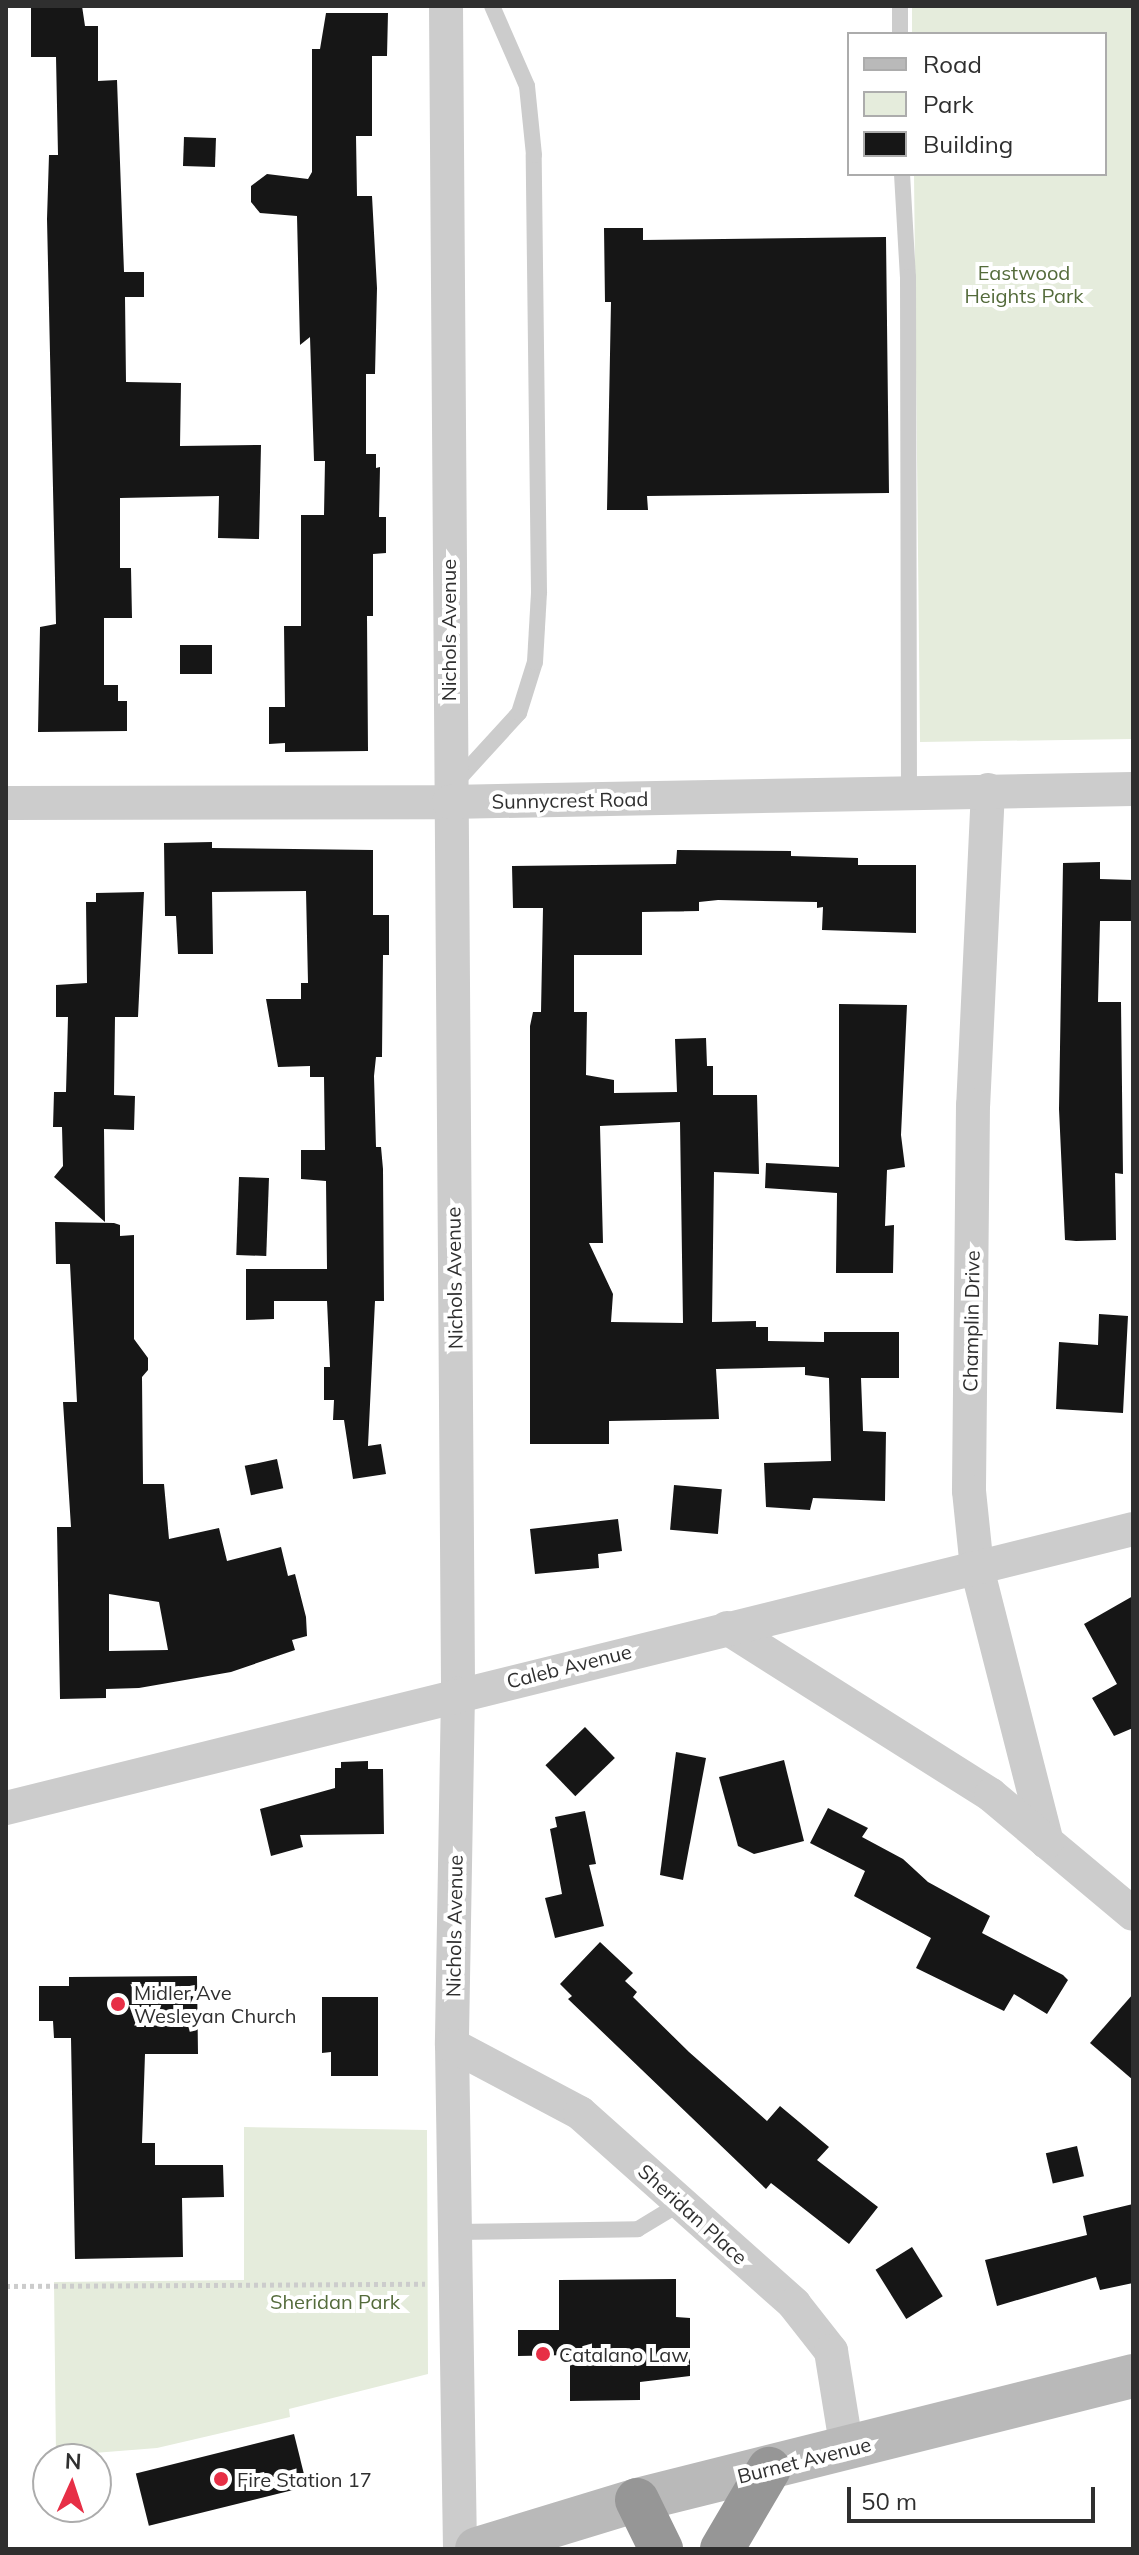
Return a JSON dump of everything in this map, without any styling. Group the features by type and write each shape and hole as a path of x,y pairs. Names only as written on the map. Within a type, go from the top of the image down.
{"highway":[{"path":"722,2549 769,2469"},
{"path":"637,2500 661,2549"}],"street":[{"name":"Nichols Avenue","path":"446,6 449,796 458,1693 452,2045 460,2549"},
{"name":"Sunnycrest Road","path":"6,803 1133,789"},
{"name":"Champlin Drive","path":"988,790 973,1105 969,1491 977,1568 1047,1842"},
{"name":"Caleb Avenue","path":"6,1808 458,1693 1133,1529"},
{"path":"727,1628 991,1795 1133,1914"},
{"name":"Sheridan Place","path":"452,2045 580,2113 794,2304 831,2351 847,2450"},
{"name":"Burnet Avenue","path":"477,2549 637,2500 847,2450 1133,2376"}],"lane":[{"path":"449,796 519,713 535,662 539,592 534,155 527,86 492,6"},
{"path":"900,6 900,32"},
{"path":"902,176 908,277 909,792"},
{"path":"456,2232 638,2229 681,2203"}],"path":[{"path":"6,2286 457,2283"}],"green space":[{"name":"Eastwood Heights Park","path":"912,6 1133,6 1133,739 920,742 914,176 1107,176 1107,32 912,32"},
{"name":"Sheridan Park","path":"244,2127 427,2130 428,2374 289,2409 290,2417 157,2448 112,2452 112,2443 56,2443 54,2282 244,2280"}],"building":[{"path":"31,6 82,6 85,26 98,26 98,81 117,80 124,272 144,272 144,297 125,297 126,382 181,383 180,446 261,445 259,539 218,538 219,496 120,498 120,568 131,568 132,618 104,618 104,685 118,685 118,701 127,701 127,731 38,732 40,627 56,624 47,219 49,155 58,155 56,57 31,57"},
{"path":"326,13 388,13 387,56 372,56 372,136 356,136 357,196 372,196 377,288 375,374 366,374 366,454 376,454 376,468 380,467 379,517 386,517 386,553 373,554 373,616 367,616 368,751 285,752 285,743 269,744 269,707 285,707 284,626 301,626 301,515 324,515 325,461 314,461 310,337 300,345 297,216 260,213 251,202 251,186 267,174 308,179 312,172 312,49 320,49"},
{"path":"184,137 216,138 215,167 183,166"},
{"path":"604,228 643,228 643,240 886,237 889,493 647,496 648,510 607,510 611,302 605,302"},
{"path":"180,645 212,645 212,674 180,674"},
{"path":"212,842 212,848 373,850 373,915 389,915 389,955 383,955 382,1057 376,1057 374,1076 376,1147 381,1147 383,1169 384,1301 375,1301 368,1446 381,1444 386,1474 353,1479 344,1420 333,1420 334,1400 324,1400 324,1367 330,1367 327,1301 274,1301 274,1319 246,1320 246,1269 327,1269 326,1181 301,1179 301,1150 325,1150 324,1077 310,1077 310,1066 278,1067 266,999 301,999 301,983 308,983 306,891 212,892 213,954 178,954 176,916 165,916 164,843"},
{"path":"677,850 791,851 791,856 858,858 858,865 916,865 916,933 822,930 823,907 817,908 817,902 718,900 699,902 699,911 642,912 642,955 574,955 574,1012 587,1012 586,1075 614,1080 614,1093 677,1092 675,1039 706,1038 707,1066 713,1066 713,1095 757,1095 759,1174 714,1172 712,1322 756,1321 756,1327 768,1327 768,1341 824,1342 824,1332 899,1332 899,1378 861,1378 863,1431 886,1432 885,1501 813,1498 810,1510 766,1507 764,1463 831,1461 829,1378 805,1375 805,1367 716,1369 719,1419 609,1421 609,1444 530,1444 530,1026 533,1012 541,1012 543,908 513,908 512,866 676,864","holes":["680,1122 683,1323 611,1322 613,1294 589,1243 603,1243 600,1126"]},
{"path":"1100,862 1100,879 1133,880 1133,921 1100,921 1098,1002 1121,1002 1123,1174 1115,1173 1116,1240 1076,1241 1065,1240 1059,1109 1063,863"},
{"path":"144,892 138,1017 115,1017 114,1095 135,1096 134,1130 104,1129 105,1222 54,1177 63,1166 62,1127 53,1127 54,1092 66,1092 68,1017 56,1017 56,985 87,983 86,902 96,902 96,893"},
{"path":"839,1004 907,1005 901,1135 905,1167 887,1170 885,1226 894,1225 893,1273 836,1273 837,1193 765,1188 766,1163 839,1167"},
{"path":"239,1177 269,1178 266,1256 236,1255"},
{"path":"55,1222 114,1223 120,1225 120,1236 134,1235 134,1339 148,1358 148,1370 142,1377 143,1484 164,1484 169,1539 219,1528 227,1561 281,1547 288,1576 295,1574 306,1617 307,1636 292,1640 295,1650 231,1672 139,1688 106,1689 106,1698 60,1699 57,1527 71,1527 63,1402 77,1402 70,1264 56,1264","holes":["109,1594 159,1602 168,1650 109,1651"]},
{"path":"1099,1314 1128,1316 1123,1413 1056,1409 1059,1342 1098,1345"},
{"path":"277,1459 283,1488 251,1495 245,1466"},
{"path":"674,1485 722,1489 718,1534 670,1530"},
{"path":"618,1519 622,1551 598,1554 599,1568 535,1574 530,1529"},
{"path":"1133,1596 1133,1728 1114,1736 1092,1698 1117,1684 1084,1624"},
{"path":"585,1727 615,1758 575,1796 545,1765"},
{"path":"676,1752 706,1758 683,1880 660,1875"},
{"path":"784,1760 804,1841 754,1854 738,1846 719,1777"},
{"path":"368,1761 368,1769 383,1769 384,1834 300,1835 303,1847 271,1856 260,1809 335,1788 335,1768 341,1768 341,1762"},
{"path":"828,1808 868,1828 862,1837 903,1859 928,1882 990,1916 982,1933 1063,1975 1068,1980 1047,2014 1014,1994 1004,2011 916,1968 931,1938 854,1896 865,1871 810,1843"},
{"path":"585,1811 596,1864 589,1865 604,1926 555,1938 545,1898 562,1894 550,1829 557,1827 555,1817"},
{"path":"600,1942 633,1973 625,1981 637,1992 633,1997 689,2052 767,2121 780,2106 829,2147 817,2160 878,2207 849,2244 771,2183 766,2189 568,1999 572,1996 560,1984"},
{"path":"197,1976 198,2054 145,2054 142,2143 155,2143 155,2165 223,2165 224,2197 182,2198 183,2257 75,2259 71,2038 54,2038 53,2021 39,2021 39,1986 69,1986 69,1977"},
{"path":"1133,1994 1133,2080 1090,2043"},
{"path":"322,1997 378,1997 378,2076 331,2076 331,2052 322,2053"},
{"path":"1077,2146 1084,2176 1053,2183 1046,2153"},
{"path":"1133,2204 1133,2283 1100,2290 1096,2277 997,2306 985,2260 1087,2235 1083,2216"},
{"path":"912,2247 943,2296 906,2319 876,2270"},
{"path":"676,2279 676,2317 690,2318 690,2376 640,2382 640,2400 570,2401 570,2355 518,2356 518,2330 559,2330 559,2280"},
{"name":"Fire Station 17","path":"294,2434 307,2486 149,2526 136,2473"}],"place":[{"name":"Midler Ave Wesleyan Church","path":"118,2004"},
{"name":"Catalano Law","path":"543,2354"},
{"name":"Fire Station 17","path":"221,2479"}]}
